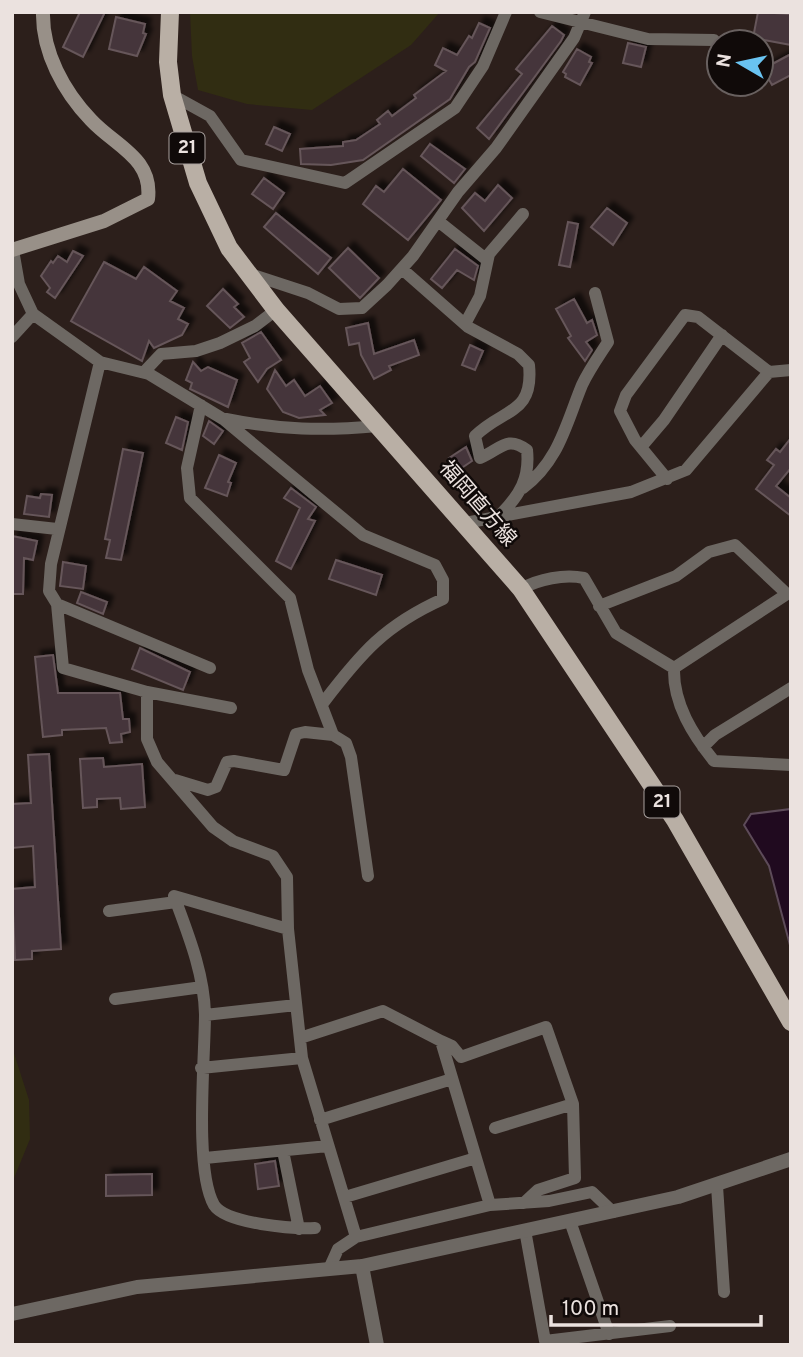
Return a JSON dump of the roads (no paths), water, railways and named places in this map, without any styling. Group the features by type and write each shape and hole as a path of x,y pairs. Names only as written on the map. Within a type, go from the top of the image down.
{"main road":[{"path":"13,250 104,221 148,199 150,181 141,165 92,122 70,96 46,40 43,12"},
{"name":"福岡直方線","path":"170,12 168,62 172,95 198,183 229,248 276,310 521,589 675,820 791,1022"}],"street":[{"path":"172,95 210,116 241,160 345,183 455,107 483,66 506,12"},
{"path":"540,12 582,18 648,39 705,40"},
{"path":"247,272 308,293 339,309 362,308 402,269 524,110 574,38 582,18"},
{"path":"465,324 481,296 487,260 523,214"},
{"path":"438,221 487,260"},
{"path":"13,250 19,284 33,314 100,362 144,372 223,419 363,535 435,565 443,580 443,599 408,615 363,651 323,703"},
{"path":"402,269 465,324 481,336 525,359 529,365 527,391 522,404 485,426 475,436 480,457 509,442 516,442 527,450 528,461 523,488"},
{"path":"500,515 523,488 541,474 561,443 583,383 608,342 595,293"},
{"path":"144,372 161,354 196,351 220,343 255,326 276,310"},
{"path":"12,337 33,314"},
{"path":"667,479 641,447 620,411 626,395 685,315 698,317 769,372 791,370"},
{"path":"641,447 664,420 722,335"},
{"path":"100,362 57,529 49,591 57,604 64,668 147,692 231,708"},
{"path":"465,523 631,492 686,470 769,372"},
{"path":"201,405 187,468 190,498 290,598 308,670 323,703 333,735"},
{"path":"223,419 290,430 325,431 378,426"},
{"path":"12,524 57,529"},
{"path":"598,606 676,576 709,552 734,545 789,592 674,668"},
{"path":"521,589 536,581 574,576 584,578 616,633 674,668"},
{"path":"57,604 210,668"},
{"path":"674,668 673,680 687,724 714,761 723,764 791,765"},
{"path":"703,747 715,735 791,688"},
{"path":"147,692 146,739 157,762 213,827 233,841 273,856 287,877 288,929 302,1058 356,1237"},
{"path":"175,780 208,790 216,787 227,762 234,761 284,770 296,734 305,732 333,735 346,743 351,757 368,876"},
{"path":"288,929 174,897 196,959 202,987 205,1015 201,1068 205,1158 214,1205 224,1214 299,1229 315,1228"},
{"path":"109,911 176,902"},
{"path":"115,999 202,987"},
{"path":"205,1015 296,1005"},
{"path":"300,1038 383,1011 452,1046 461,1057 546,1027 573,1104 575,1178 538,1190 524,1203"},
{"path":"441,1041 490,1205"},
{"path":"201,1068 302,1058"},
{"path":"320,1120 452,1079"},
{"path":"495,1128 573,1104"},
{"path":"205,1158 328,1146"},
{"path":"283,1151 299,1229"},
{"path":"345,1197 476,1158"},
{"path":"12,1314 137,1287 362,1266 613,1212 717,1186 791,1159"},
{"path":"717,1186 723,1293"},
{"path":"329,1269 338,1249 356,1237 490,1205 549,1201 592,1192 613,1212"},
{"path":"570,1221 609,1334"},
{"path":"525,1230 545,1341 670,1326"},
{"path":"362,1266 377,1345"}]}
